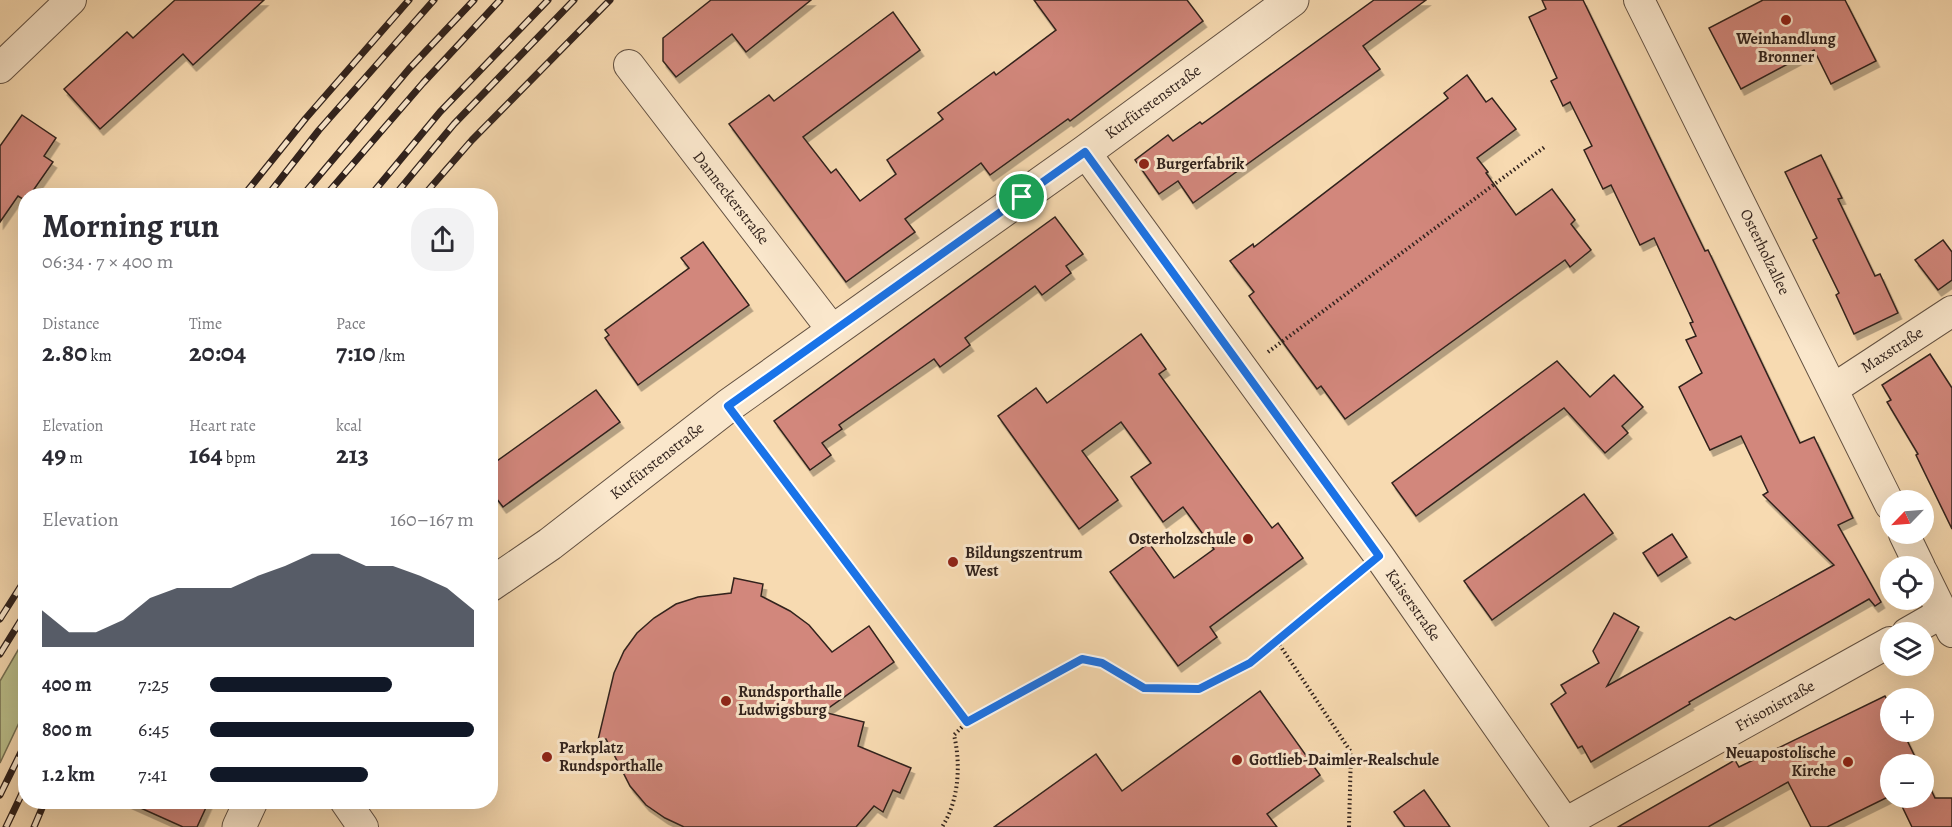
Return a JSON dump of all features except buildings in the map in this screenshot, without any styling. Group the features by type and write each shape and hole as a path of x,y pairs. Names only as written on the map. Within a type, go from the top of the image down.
{"street":[{"path":"0,68 71,0"},
{"name":"Kurfürstenstraße","path":"498,580 550,544 728,406 1085,152 1292,0"},
{"name":"Osterholzallee","path":"1640,0 1883,490"},
{"name":"Danneckerstraße","path":"629,65 833,331"},
{"name":"Kaiserstraße","path":"1085,152 1379,556 1567,825"},
{"name":"Maxstraße","path":"1833,389 1952,311"},
{"path":"1934,595 1947,622"},
{"name":"Frisonistraße","path":"1567,825 1880,648"},
{"path":"239,827 247,809"},
{"path":"351,809 363,827"}],"path":[{"path":"1243,371 1546,146"},
{"path":"728,406 967,722"},
{"path":"942,827 953,806 959,755 954,735 967,722 1082,659 1102,663 1144,688 1199,689 1250,663 1379,556"},
{"path":"1277,641 1351,752 1349,827"}],"green space":[{"path":"18,650 18,725 0,763 0,681"}],"railway":[{"path":"250,188 306,118 409,0"},
{"path":"273,188 319,130 434,0"},
{"path":"309,188 409,69 474,0"},
{"path":"332,188 423,83 500,0"},
{"path":"377,188 440,112 548,0"},
{"path":"401,188 454,124 574,0"},
{"path":"430,188 472,140 610,0"},
{"path":"0,619 18,591"},
{"path":"0,654 18,625"},
{"path":"0,795 18,758"},
{"path":"6,827 18,802"},
{"path":"34,827 42,809"}],"place":[{"name":"Weinhandlung Bronner","path":"1786,20"},
{"name":"Burgerfabrik","path":"1144,164"},
{"name":"Osterholzschule","path":"1248,539"},
{"name":"Bildungszentrum West","path":"953,562"},
{"name":"Rundsporthalle Ludwigsburg","path":"726,701"},
{"name":"Parkplatz Rundsporthalle","path":"547,757"},
{"name":"Gottlieb-Daimler-Realschule","path":"1237,760"},
{"name":"Neuapostolische Kirche","path":"1848,762"}],"route":[{"path":"1085,152 1103,180 1379,556 1250,663 1199,689 1144,688 1102,663 1082,659 967,722 728,406 1022,197 1085,152"}]}
